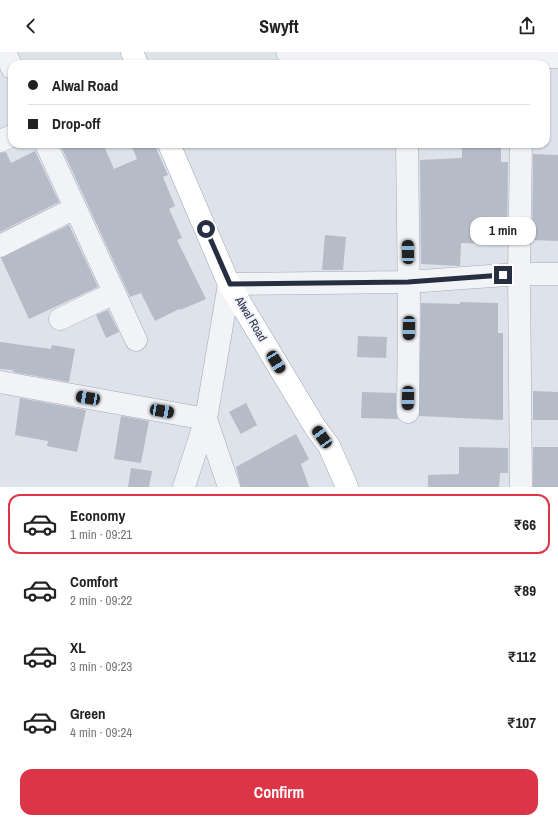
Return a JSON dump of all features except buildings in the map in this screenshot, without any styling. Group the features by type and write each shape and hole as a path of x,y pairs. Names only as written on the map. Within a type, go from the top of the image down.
{"main road":[{"name":"Alwal Road","path":"171,148 230,284 315,427 329,446 347,487"}],"street":[{"path":"287,52 337,54 384,60"},
{"path":"532,60 558,57"},
{"path":"48,148 136,340"},
{"path":"407,148 408,412"},
{"path":"521,148 519,274 521,487"},
{"path":"0,246 75,208"},
{"path":"184,487 206,419 230,284 408,282 519,274 558,274"},
{"path":"60,319 114,293"},
{"path":"0,382 206,419"},
{"path":"206,419 229,487"}],"route":[{"path":"206,229 230,284 408,282 503,275"}]}
